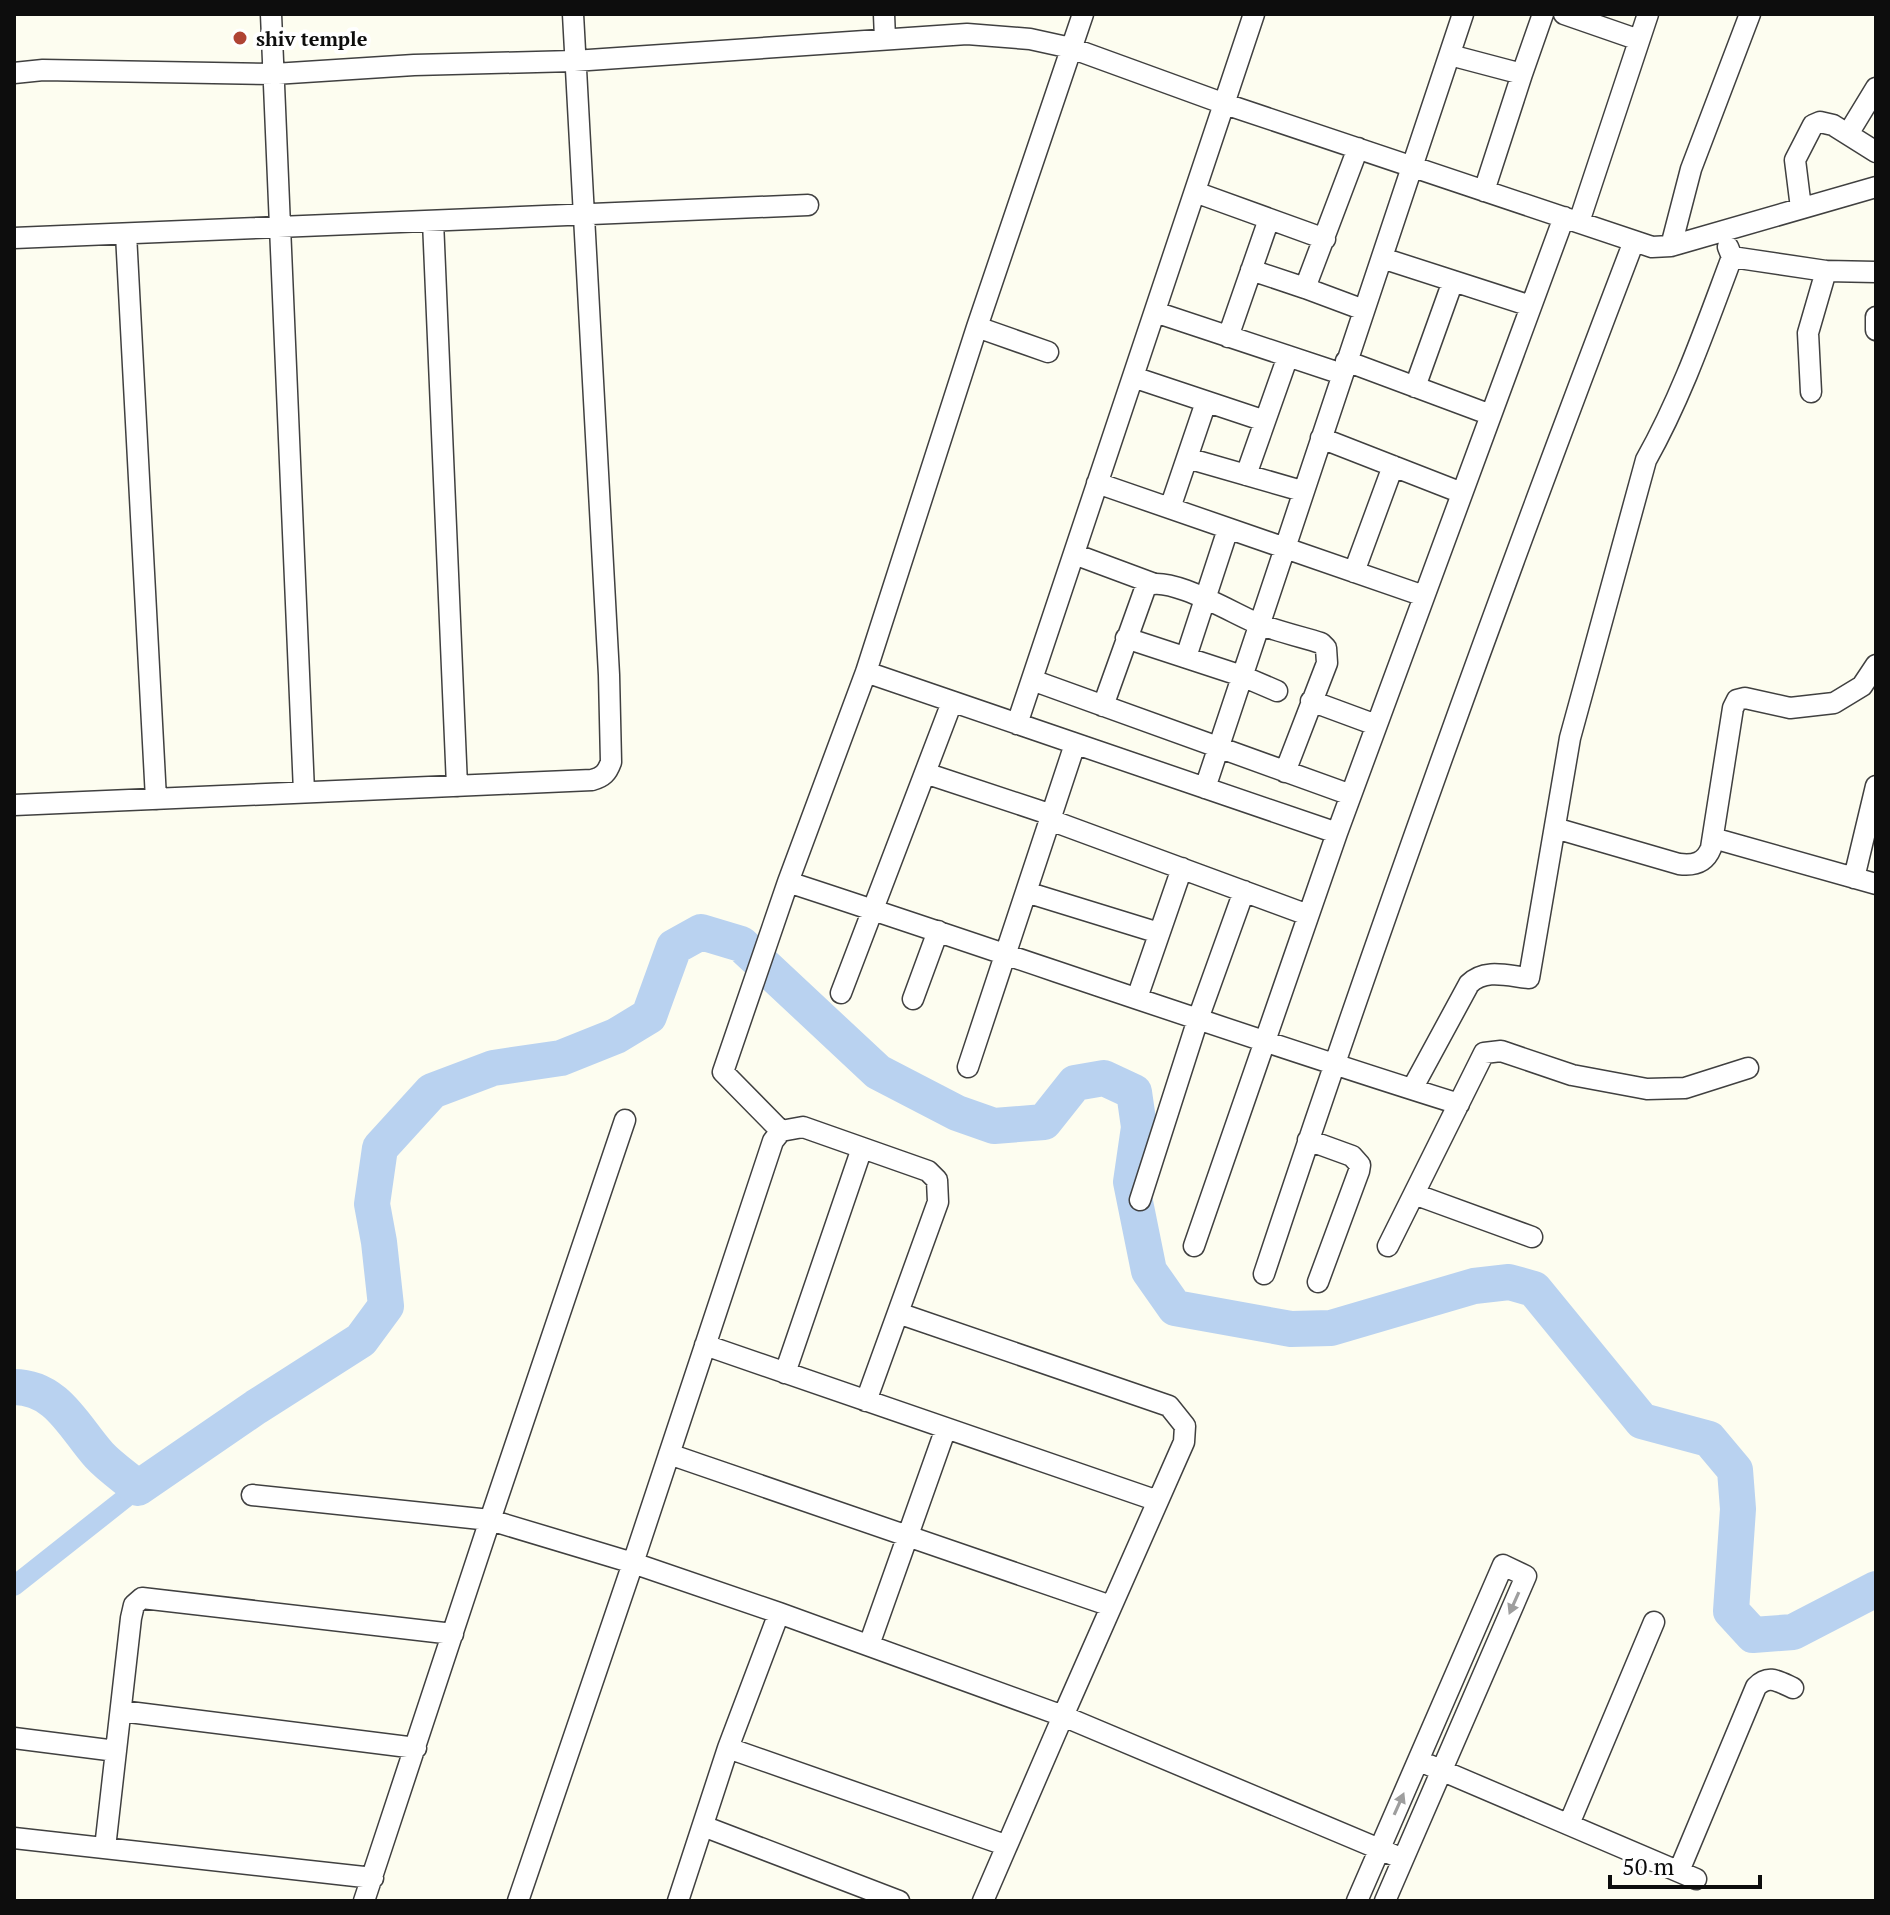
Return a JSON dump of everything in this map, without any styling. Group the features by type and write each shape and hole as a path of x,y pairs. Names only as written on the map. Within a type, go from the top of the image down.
{"street":[{"path":"271,14 304,792"},
{"path":"14,805 592,780 602,777 611,762 573,14"},
{"path":"884,14 885,39"},
{"path":"781,1131 723,1072 788,882 866,672 977,327 1083,14"},
{"path":"1017,724 1254,14"},
{"path":"1205,788 1463,14"},
{"path":"1484,191 1543,14"},
{"path":"1564,14 1596,19 1639,40"},
{"path":"1194,1246 1263,1041 1376,725 1531,306 1572,220 1648,14"},
{"path":"1671,246 1691,169 1750,14"},
{"path":"14,73 43,70 274,74 414,65 574,61 967,34 1030,39 1071,48 1225,104 1652,247 1671,246 1876,187"},
{"path":"1450,55 1522,74"},
{"path":"1848,134 1876,88"},
{"path":"1801,208 1795,160 1813,125 1827,122 1876,152"},
{"path":"1305,288 1358,148"},
{"path":"1195,192 1325,239"},
{"path":"14,238 808,205"},
{"path":"1228,337 1269,219"},
{"path":"433,221 457,786"},
{"path":"1412,1089 1469,984 1476,977 1493,974 1529,978 1570,738 1646,460 1663,431 1732,257 1723,231"},
{"path":"126,234 156,799"},
{"path":"1264,1274 1333,1064 1457,711 1634,241"},
{"path":"1732,257 1826,271 1876,272"},
{"path":"1382,258 1531,306"},
{"path":"1251,270 1364,310"},
{"path":"1811,392 1808,333 1826,271"},
{"path":"1415,387 1453,281"},
{"path":"1155,312 1288,356 1415,387 1491,415"},
{"path":"1876,317 1876,330"},
{"path":"977,327 1048,352"},
{"path":"1246,475 1288,356"},
{"path":"1133,377 1265,421"},
{"path":"1170,508 1206,402"},
{"path":"1321,438 1462,493"},
{"path":"1187,458 1302,491"},
{"path":"1354,572 1393,466"},
{"path":"1097,483 1424,596"},
{"path":"1186,657 1228,529"},
{"path":"1074,554 1152,583 1205,598 1259,624 1321,643 1326,648 1327,663 1285,772"},
{"path":"1103,706 1142,593 1152,583"},
{"path":"1126,638 1242,676 1277,691"},
{"path":"1555,828 1690,865 1707,857 1713,838 1733,708 1737,700 1745,698 1790,708 1834,703 1862,686 1876,665"},
{"path":"866,672 1337,833"},
{"path":"1032,680 1351,795"},
{"path":"1311,701 1376,725"},
{"path":"841,993 952,702"},
{"path":"968,1067 1075,744"},
{"path":"925,773 1046,813 1050,820 1308,915"},
{"path":"1854,878 1876,786"},
{"path":"1713,838 1876,884"},
{"path":"1137,998 1182,868"},
{"path":"788,882 1459,1104"},
{"path":"1140,1200 1198,1019 1244,891"},
{"path":"1026,892 1159,933"},
{"path":"913,999 938,931"},
{"path":"1388,1246 1480,1059 1492,1050 1572,1075 1647,1089 1685,1088 1748,1068"},
{"path":"364,1901 625,1120"},
{"path":"518,1901 773,1141 781,1131 803,1127 928,1171 937,1180 938,1202 866,1401"},
{"path":"1308,1140 1352,1156 1360,1165 1318,1282"},
{"path":"785,1373 862,1148"},
{"path":"1414,1194 1532,1237"},
{"path":"898,1313 1169,1406 1185,1426 1184,1442 983,1901"},
{"path":"705,1345 1158,1501"},
{"path":"869,1645 946,1428"},
{"path":"669,1454 1111,1606"},
{"path":"252,1495 490,1520 633,1563 1063,1716 1403,1859"},
{"path":"1357,1901 1503,1565 1526,1576 1385,1901"},
{"path":"105,1848 131,1618 134,1605 142,1598 453,1634"},
{"path":"678,1901 728,1748 779,1613"},
{"path":"1569,1824 1654,1622"},
{"path":"1418,1760 1688,1875 1756,1687 1766,1679 1774,1679 1793,1688"},
{"path":"121,1711 416,1748"},
{"path":"14,1738 116,1751"},
{"path":"728,1748 1005,1845"},
{"path":"703,1826 899,1901"},
{"path":"14,1838 373,1878"}],"waterway":[{"path":"14,1387 29,1389 53,1401 103,1459 138,1488 361,1340 386,1306 372,1204 380,1148 432,1091 493,1068 561,1058 616,1036 649,1016 674,947 701,932 741,944 878,1072 957,1113 994,1126 1044,1122 1075,1083 1104,1078 1134,1092 1139,1127 1131,1182 1149,1271 1175,1308 1291,1329 1331,1328 1474,1286 1509,1282 1534,1289 1642,1421 1709,1439 1735,1470 1738,1509 1731,1611 1753,1635 1793,1632 1876,1589"},
{"path":"14,1586 138,1488"}],"place":[{"name":"shiv temple","path":"240,38"}]}
